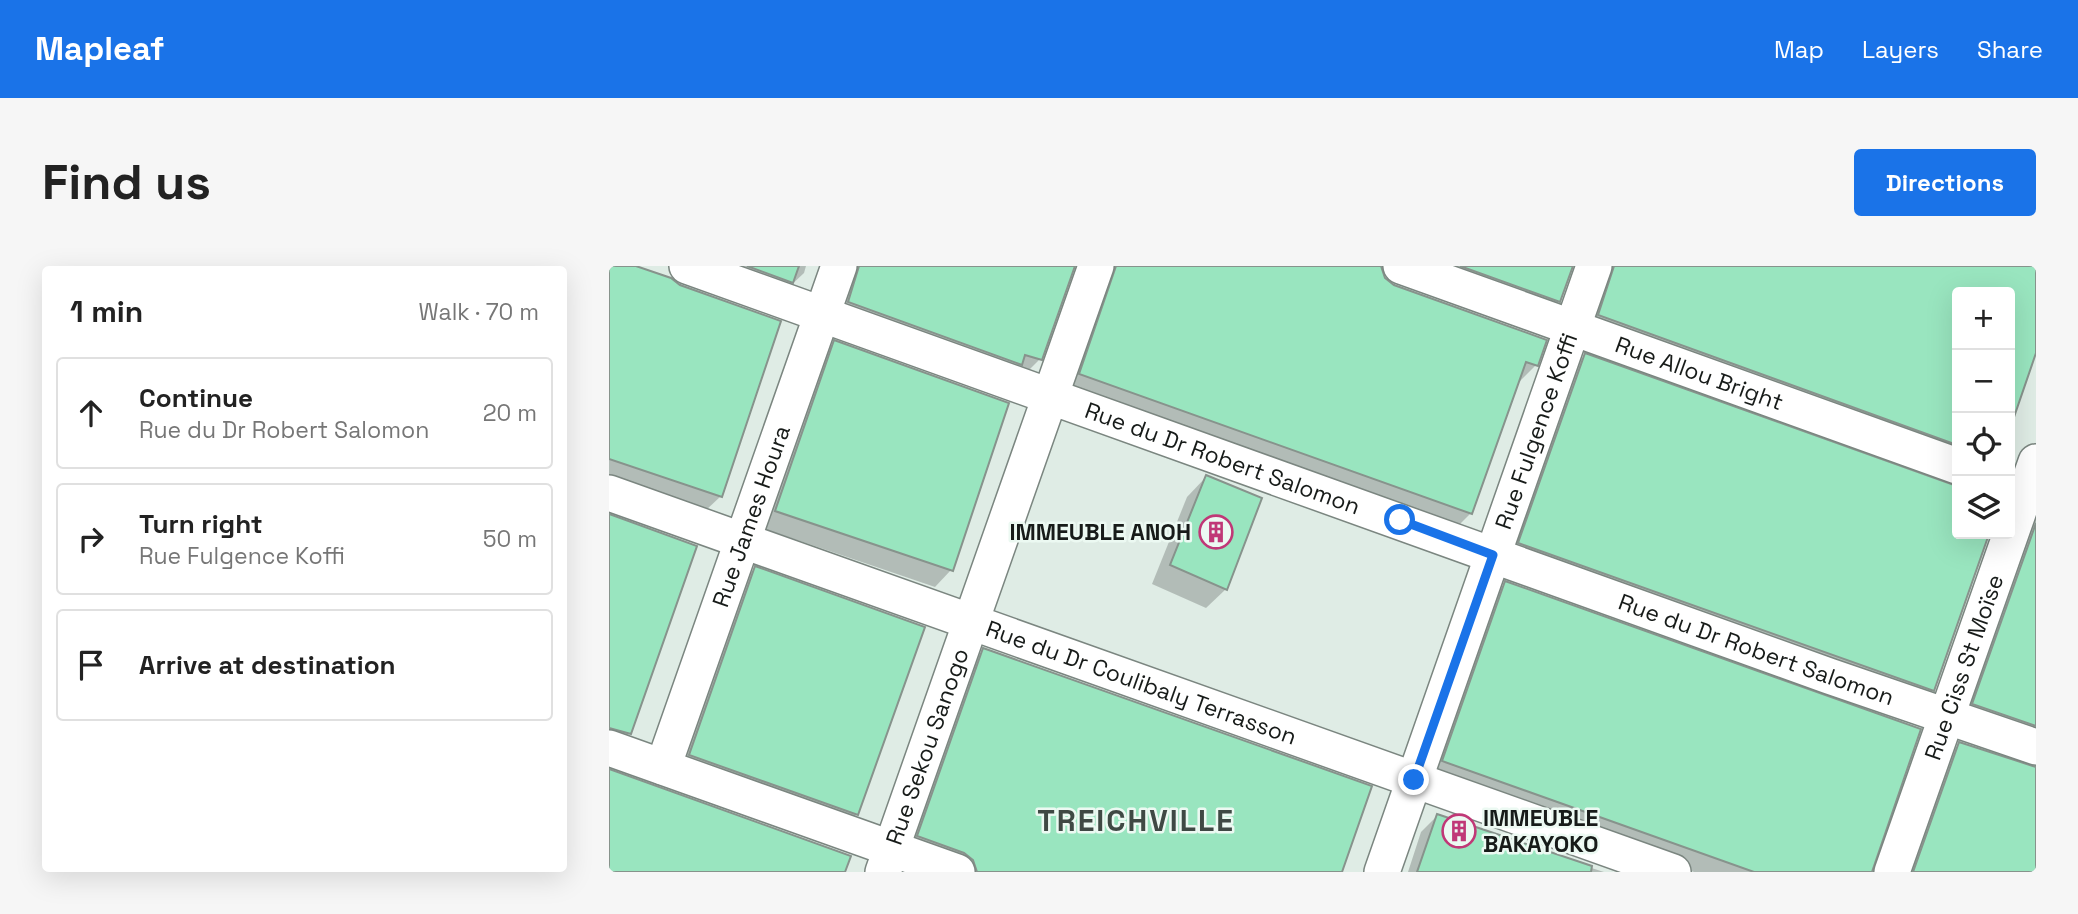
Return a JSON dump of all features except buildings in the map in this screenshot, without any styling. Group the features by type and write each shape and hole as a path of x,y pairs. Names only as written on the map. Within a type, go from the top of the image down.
{"street":[{"name":"Rue du Dr Robert Salomon","path":"687,266 1945,717 2036,747"},
{"name":"Rue James Houra","path":"663,767 839,266"},
{"name":"Rue Sekou Sanogo","path":"888,860 1096,266"},
{"name":"Rue Allou Bright","path":"1401,266 1952,464"},
{"name":"Rue Fulgence Koffi","path":"1382,872 1594,266"},
{"name":"Rue Ciss St Moïse","path":"1892,872 2027,482"},
{"name":"Rue du Dr Coulibaly Terrasson","path":"609,493 1673,872"},
{"path":"609,748 663,767 888,860 957,872"}],"place":[{"name":"IMMEUBLE ANOH","path":"1216,532"},
{"name":"IMMEUBLE BAKAYOKO","path":"1459,831"}],"district":[{"name":"TREICHVILLE","path":"1136,820"}],"route":[{"path":"1400,520 1493,555 1414,780"}]}
